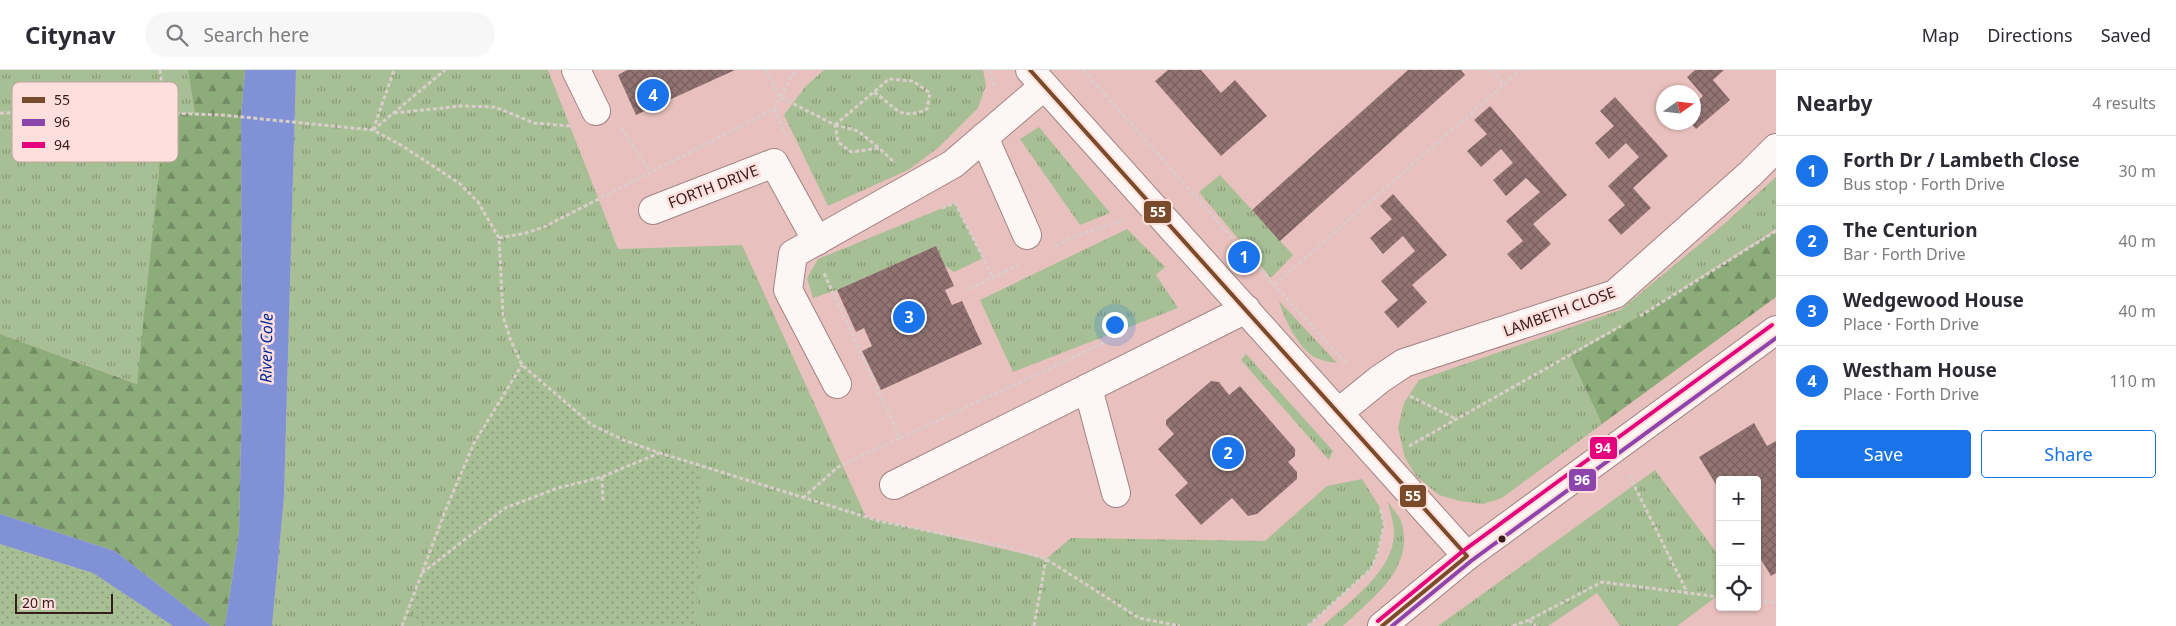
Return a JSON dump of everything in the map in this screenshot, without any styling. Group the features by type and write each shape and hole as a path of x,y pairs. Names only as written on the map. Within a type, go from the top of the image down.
{"street":[{"path":"576,70 596,111"},
{"path":"837,384 788,290 793,254 954,164 984,137 1037,78 1468,556"},
{"path":"984,137 1027,235"},
{"name":"LAMBETH CLOSE","path":"1338,413 1404,363 1615,294 1750,174 1776,148"},
{"name":"FORTH DRIVE","path":"653,210 774,163 817,241"},
{"path":"894,485 1246,309"},
{"path":"1382,626 1468,556 1776,330"},
{"path":"1088,388 1116,493"}],"path":[{"path":"373,130 394,70"},
{"path":"373,130 446,70"},
{"path":"766,70 780,97 835,125 858,131 898,165"},
{"path":"499,238 526,233 544,226 774,108 792,75 798,70"},
{"path":"1083,70 1274,285 1345,362 1353,366"},
{"path":"1492,70 1504,85"},
{"path":"1274,285 1522,70"},
{"path":"835,125 874,92 889,80 913,81 930,93 927,109 914,115 896,111 886,100 874,92"},
{"path":"394,113 462,106 495,107 534,122 570,126 596,111"},
{"path":"178,113 222,115 373,130 401,145 459,183 478,202 499,238 503,316 511,341 522,365 592,425 626,442 879,522 1008,547 1046,559 1139,618 1180,626"},
{"path":"835,125 838,142 851,152 878,148"},
{"path":"938,210 955,203 993,277"},
{"path":"1634,319 1776,231"},
{"path":"1382,461 1626,324"},
{"path":"900,438 1111,340"},
{"path":"402,626 474,443 522,365"},
{"path":"1405,393 1456,420"},
{"path":"1616,447 1688,593"},
{"path":"421,574 505,508 558,488 602,477 660,453"},
{"path":"602,477 603,503"},
{"path":"1308,626 1371,569 1378,553 1384,524 1380,506 1375,499"},
{"path":"1034,626 1046,559"},
{"path":"1513,626 1529,620 1602,582 1716,596"},
{"path":"1761,601 1776,603"},
{"path":"1521,626 1529,620"},
{"path":"1529,620 1536,626"}],"green space":[{"path":"0,70 188,70 195,114 178,113 178,82 12,82 12,162 160,162 138,384 0,334"},
{"path":"188,70 245,70 241,117 242,390 239,533 225,626 211,626 115,551 0,514 0,334 137,384 160,162 178,162 178,113 195,114"},
{"path":"296,70 548,70 618,249 742,245 866,517 1046,559 1071,538 1265,541 1327,486 1362,479 1379,506 1384,524 1378,553 1371,569 1308,626 272,626 284,497"},
{"path":"824,70 983,70 986,85 978,108 938,148 908,170 828,206 784,115 806,86"},
{"path":"1039,127 1110,213 1080,225 1020,139"},
{"path":"1220,175 1293,255 1271,278 1199,192"},
{"path":"1776,177 1776,229 1634,319 1570,356 1602,424 1502,498 1483,504 1460,501 1439,495 1416,476 1405,458 1398,428 1404,403 1419,380 1620,310 1723,225"},
{"path":"955,203 983,258 954,272 945,266 936,246 837,290 813,298 807,278 818,259"},
{"path":"1127,229 1165,267 1156,275 1178,308 1013,372 980,300"},
{"path":"1776,231 1776,297 1602,424 1570,356 1634,319"},
{"path":"1279,301 1337,363 1311,355 1300,344 1291,330"},
{"path":"1246,354 1333,451 1329,460 1241,360"},
{"path":"522,365 592,425 626,442 700,466 696,626 425,626 408,610 474,443"},
{"path":"1655,470 1716,552 1716,597 1677,626 1620,626 1597,593 1548,626 1438,626"},
{"path":"1388,502 1401,521 1404,538 1402,553 1397,567 1378,593 1343,626 1323,626 1368,585 1387,560 1394,532"},
{"path":"0,544 93,573 173,626 0,626"}],"water":[{"name":"River Cole","path":"245,70 296,70 284,497 272,626 225,626 239,533 242,390 241,117"},
{"path":"0,514 115,551 211,626 173,626 93,573 0,544"}],"building":[{"path":"627,70 735,70 636,115 618,75"},
{"path":"1168,70 1201,70 1221,93 1235,80 1267,116 1221,156 1155,81"},
{"path":"1408,70 1461,70 1465,75 1280,241 1252,210"},
{"path":"1695,70 1724,70 1713,80 1730,100 1701,125 1701,98 1703,96 1701,94 1701,85 1694,85 1687,77"},
{"path":"1615,97 1668,156 1633,188 1651,208 1621,235 1608,220 1625,205 1608,186 1639,157 1626,143 1609,159 1595,143 1614,126 1600,111"},
{"path":"1490,106 1567,195 1533,224 1551,244 1521,270 1507,254 1523,241 1506,221 1540,192 1526,178 1506,196 1493,180 1513,163 1501,149 1481,167 1467,151 1487,134 1474,120"},
{"path":"1393,194 1447,255 1412,285 1427,302 1398,328 1384,312 1398,300 1381,281 1415,251 1403,236 1383,254 1370,238 1392,219 1380,206"},
{"path":"936,246 954,286 945,290 952,305 962,301 982,344 881,390 862,351 872,346 864,328 856,332 837,290"},
{"path":"1211,381 1219,382 1229,395 1240,386 1295,449 1295,456 1288,462 1297,472 1297,479 1257,514 1248,516 1232,498 1201,525 1175,495 1188,483 1158,449 1174,434 1166,425 1166,420"},
{"path":"1754,423 1767,446 1776,441 1776,573 1771,576 1761,560 1761,476 1716,476 1716,485 1699,457"}],"transit line":[{"name":"55","path":"1030,70 1467,556 1382,626"},
{"name":"94","path":"1378,621 1463,551 1772,325"},
{"name":"96","path":"1392,626 1471,561 1776,338"}],"place":[{"name":"Westham House","path":"653,95"},
{"name":"Forth Dr / Lambeth Close","path":"1244,257"},
{"name":"Wedgewood House","path":"909,317"},
{"name":"The Centurion","path":"1228,453"}]}
